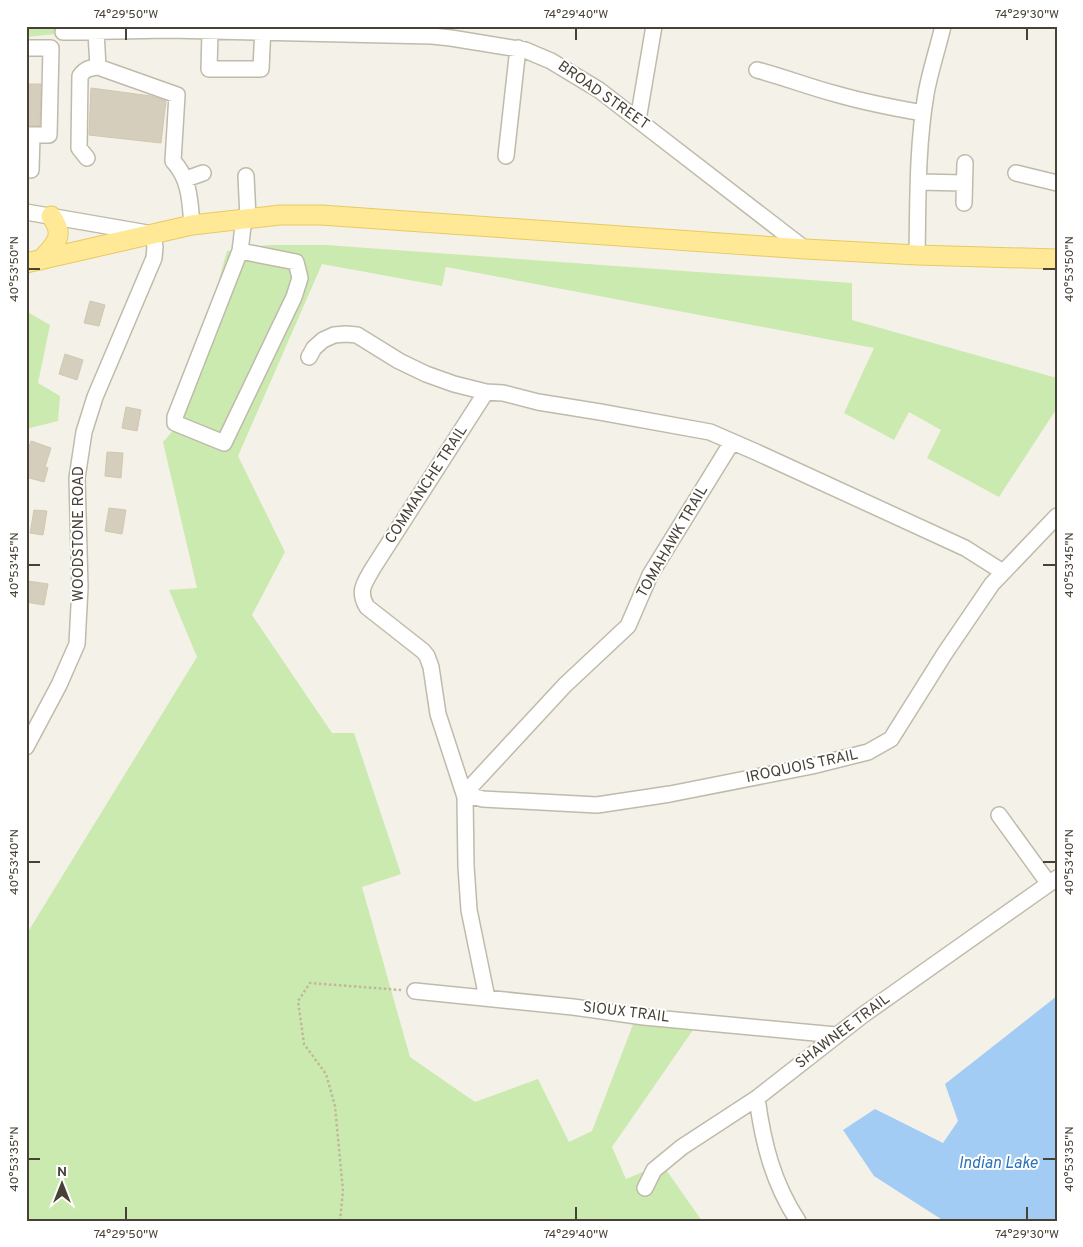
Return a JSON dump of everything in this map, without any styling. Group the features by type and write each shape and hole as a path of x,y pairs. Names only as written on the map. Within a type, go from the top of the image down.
{"main road":[{"path":"34,261 192,224 288,215 351,217 805,249 917,255 1057,259"},
{"path":"34,261 57,242 59,235 58,224 51,216"}],"street":[{"path":"638,120 654,26"},
{"path":"917,255 919,147 926,91 943,26"},
{"path":"217,30 209,68 261,69 263,30"},
{"name":"BROAD STREET","path":"63,32 321,30 452,32 518,48 551,61 599,90 805,249"},
{"path":"96,32 98,67"},
{"path":"26,48 51,48 49,135 29,135 31,170"},
{"path":"506,156 518,48"},
{"path":"87,158 80,148 80,76 85,70 90,67 98,67 177,95 173,162 180,168 186,179 192,224"},
{"path":"757,70 842,96 923,113"},
{"path":"964,203 965,163"},
{"path":"186,179 203,173"},
{"path":"1016,174 1057,183"},
{"path":"240,252 296,262 300,278 294,296 224,442 175,423 175,417 240,252 246,218 246,176"},
{"path":"919,182 964,184"},
{"path":"26,212 153,234"},
{"name":"WOODSTONE ROAD","path":"26,747 77,644 80,587 77,478 84,432 95,397 154,258 153,234"},
{"path":"309,357 314,348 323,340 334,335 357,335 399,361 426,374 454,384 538,402 710,432 965,548 1003,572"},
{"name":"COMMANCHE TRAIL","path":"464,794 438,714 430,661 423,651 367,607 362,596 362,590 373,568 486,392"},
{"name":"TOMAHAWK TRAIL","path":"464,794 565,685 628,626 650,575 732,442"},
{"name":"IROQUOIS TRAIL","path":"464,794 483,799 597,806 670,794 812,766 868,752 890,739 992,584 1057,516"},
{"path":"464,794 466,866 470,910 488,998"},
{"path":"999,815 1053,881"},
{"name":"SHAWNEE TRAIL","path":"645,1188 654,1170 682,1146 757,1098 836,1035 1053,881"},
{"name":"SIOUX TRAIL","path":"415,991 573,1007 644,1017 836,1035"},
{"path":"757,1098 760,1120 776,1178 786,1202 798,1221"}],"path":[{"path":"340,1221 343,1191 335,1106 326,1074 304,1044 298,1001 310,983 368,989 415,991"}],"green space":[{"path":"26,26 128,26 128,27 26,37"},
{"path":"268,245 326,245 852,283 852,320 1057,378 1057,408 999,497 927,458 941,430 909,412 894,440 844,413 874,348 446,267 442,286 322,264 238,456 285,552 252,615 332,733 354,733 401,874 362,887 410,1057 475,1102 538,1079 569,1142 592,1131 634,1022 695,1027 612,1147 626,1179 662,1164 702,1221 26,1221 26,935 197,657 169,590 197,588 163,442 178,425 227,251"},
{"path":"26,311 50,325 38,383 60,396 58,421 26,429"}],"water":[{"name":"Indian Lake","path":"1057,996 1057,1221 944,1221 874,1176 843,1130 875,1109 943,1143 958,1121 945,1084"}],"building":[{"path":"26,84 41,84 40,126 26,126"},
{"path":"91,88 151,96 166,101 161,143 89,135"},
{"path":"90,301 105,305 99,326 84,323"},
{"path":"65,354 83,360 77,380 59,374"},
{"path":"126,407 141,410 137,431 122,428"},
{"path":"31,441 51,448 45,467 48,468 44,482 26,477 26,457"},
{"path":"107,452 123,453 121,478 105,476"},
{"path":"109,508 126,510 122,534 105,531"},
{"path":"34,510 47,511 43,535 30,533"},
{"path":"28,581 48,584 44,605 26,602"}]}
